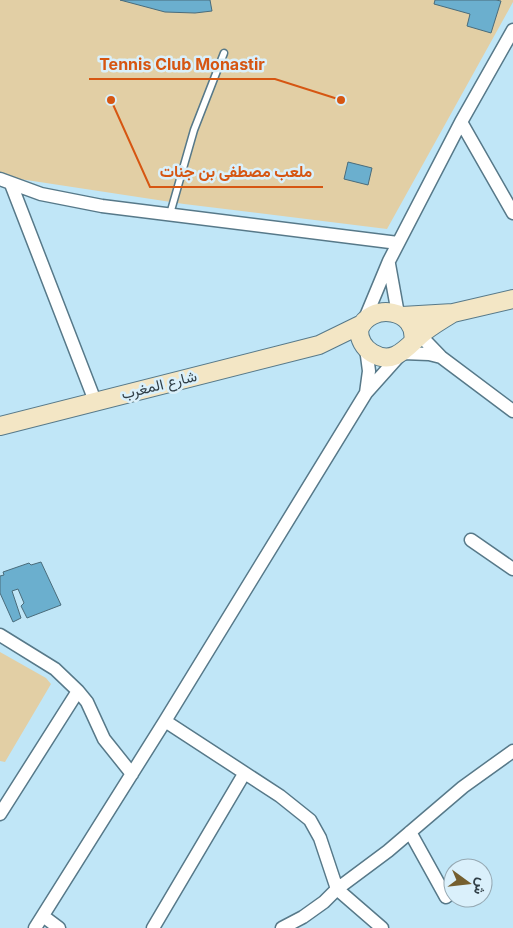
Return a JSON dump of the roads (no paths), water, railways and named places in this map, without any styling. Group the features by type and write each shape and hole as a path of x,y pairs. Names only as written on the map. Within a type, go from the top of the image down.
{"main road":[{"name":"شارع المغرب","path":"319,345 366,348 384,357 407,334 453,314 513,299"},
{"name":"شارع المغرب","path":"0,426 319,345 379,312 407,334"},
{"name":"شارع المغرب","path":"407,334 453,314"},
{"path":"362,323 359,335 366,348"}],"street":[{"path":"362,323 398,243 461,122 513,30"},
{"path":"461,122 513,213"},
{"path":"6,182 64,200 398,243"},
{"path":"6,182 96,401"},
{"path":"389,262 407,334 429,354 441,357"},
{"path":"407,334 513,410"},
{"path":"35,928 165,721 366,393 407,334"},
{"path":"366,348 369,371 366,393"},
{"path":"470,540 513,570"},
{"path":"0,635 55,669 78,691 87,702 104,739 132,774"},
{"path":"0,814 78,691"},
{"path":"165,721 280,796 310,820 320,838 337,889 382,928"},
{"path":"286,927 324,902 337,889 410,832 462,787 513,751"},
{"path":"152,928 244,774"},
{"path":"410,832 443,892"},
{"path":"43,916 60,928"}],"lane":[{"path":"170,214 194,130 224,53"}],"place":[{"name":"ملعب مصطفى بن جنات","path":"111,100"},
{"name":"Tennis Club Monastir","path":"341,100"}]}
